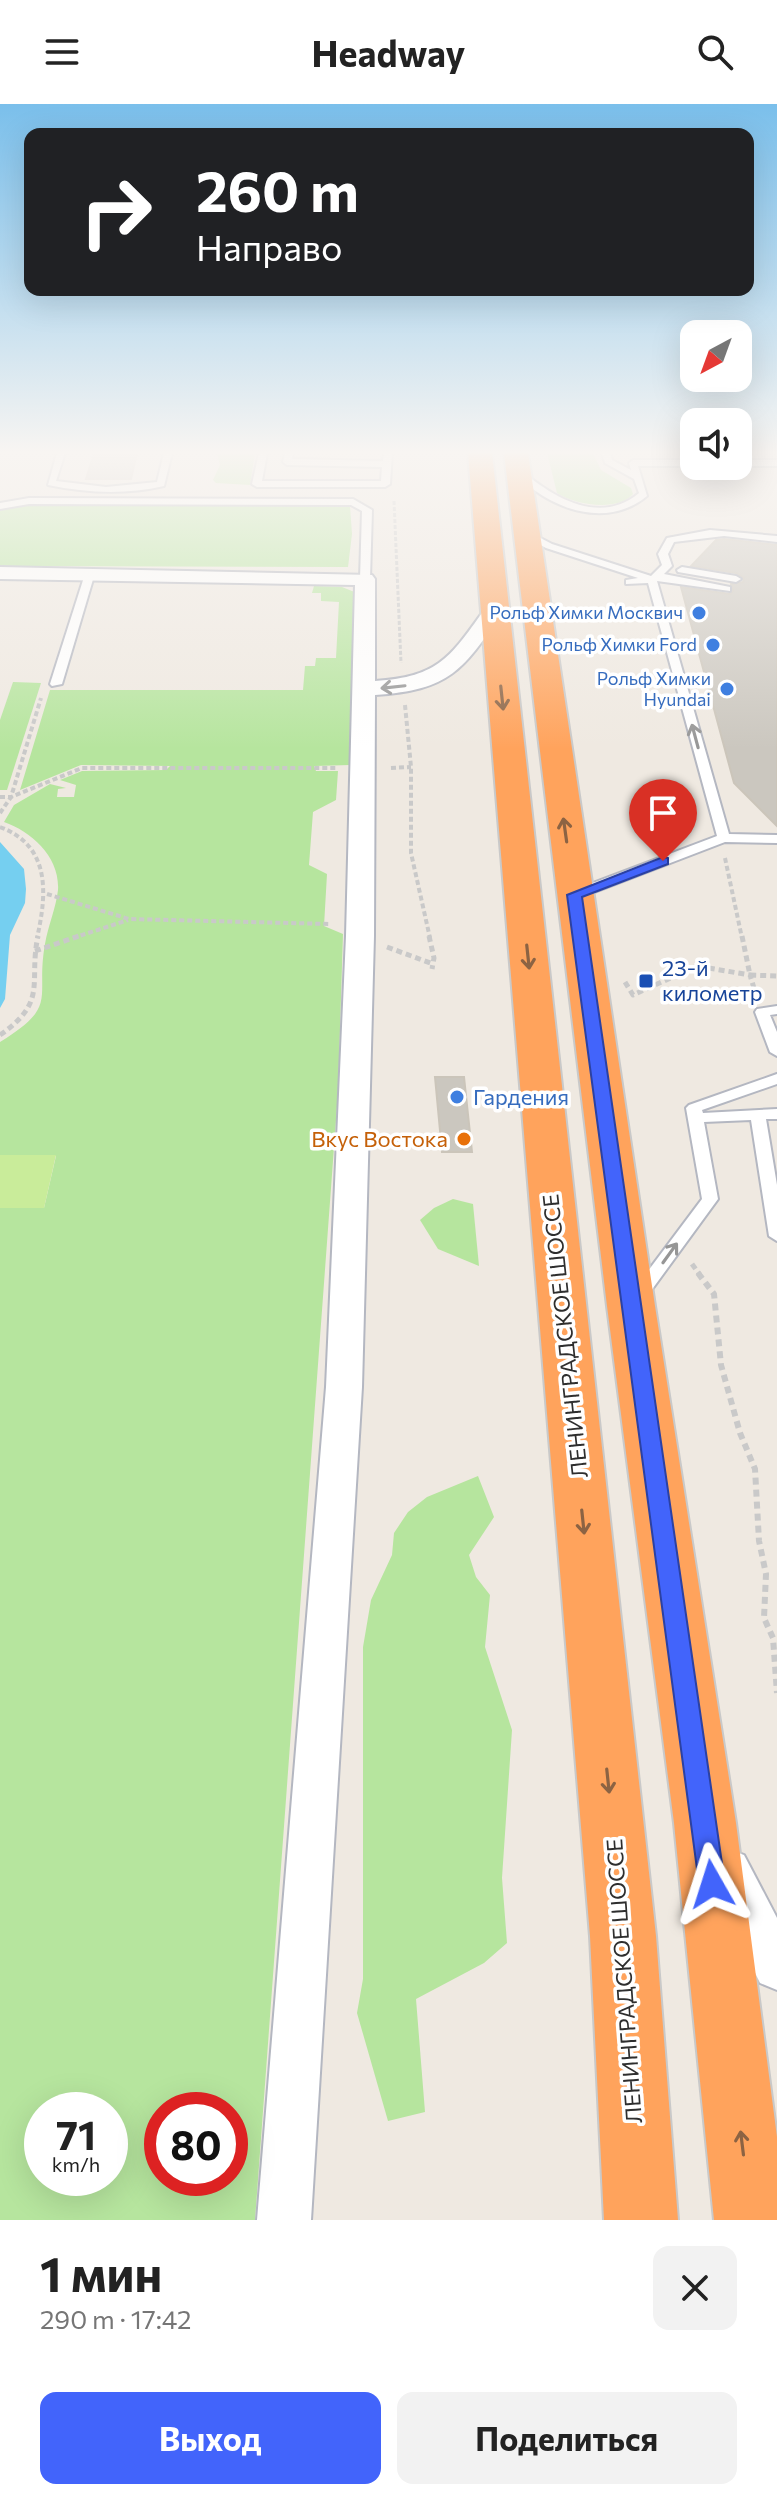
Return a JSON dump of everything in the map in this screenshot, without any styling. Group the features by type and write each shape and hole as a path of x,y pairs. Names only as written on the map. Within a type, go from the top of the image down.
{"highway":[{"name":"ЛЕНИНГРАДСКОЕ ШОССЕ","path":"498,552 494,610 623,1936 641,2220"},
{"path":"528,552 705,1823 751,2220"}],"street":[{"path":"0,573 365,579 360,936 344,1387 284,2220"},
{"path":"362,689 423,682 453,666 494,610"},
{"path":"705,1823 777,1967"}],"lane":[{"path":"365,579 366,552"},
{"path":"568,552 654,578 726,589"},
{"path":"664,552 665,567"},
{"path":"630,582 654,578 665,567"},
{"path":"665,567 736,579"},
{"path":"56,684 89,576"},
{"path":"654,578 722,839"},
{"path":"574,895 722,839 777,839"},
{"path":"777,1010 762,1012 777,1052"},
{"path":"631,1306 710,1199 694,1108 777,1079"},
{"path":"695,1118 777,1114"},
{"path":"758,1116 777,1236"}],"path":[{"path":"47,894 129,919 325,922 432,966 434,958 411,853 411,767 403,686 397,552"},
{"path":"0,813 11,797 42,696"},
{"path":"0,797 11,797 82,768 411,767"},
{"path":"0,827 21,837 37,855 46,873 47,894 35,951 36,992 29,1007 0,1035"},
{"path":"722,839 750,975"},
{"path":"35,951 129,919"},
{"path":"697,966 698,974"},
{"path":"623,978 633,995 697,966 777,976"},
{"path":"677,1244 714,1294 721,1365 740,1433 755,1469 759,1541 766,1574 764,1618 773,1638 777,1693"}],"green space":[{"path":"0,552 350,552 348,567 0,566"},
{"path":"314,586 342,587 357,593 350,765 314,766 316,771 338,771 336,800 313,812 309,865 327,874 324,926 343,934 338,1093 255,2220 0,2220 0,1208 44,1208 56,1156 0,1155 0,1042 31,1019 38,1009 45,944 58,890 54,867 42,847 25,832 4,822 14,805 50,784 66,788 58,789 57,797 74,797 76,785 60,780 82,771 166,770 170,766 81,765 20,790 50,690 303,690 305,666 315,666 316,658 336,658 339,602 321,601 321,593 312,593"},
{"path":"13,682 41,683 7,790 0,790 0,720"},
{"path":"0,1155 56,1155 44,1208 0,1208"},
{"path":"453,1199 473,1204 479,1266 438,1249 420,1220 434,1208"},
{"path":"478,1476 494,1517 469,1555 476,1577 490,1595 485,1647 512,1730 502,1878 507,1943 484,1963 416,1999 425,2112 388,2121 357,2013 363,1979 363,1647 371,1600 392,1555 394,1533 408,1512 427,1497"}],"water":[{"path":"0,842 24,869 26,889 25,903 10,935 5,999 0,1008"}],"building":[{"path":"705,552 777,552 777,826 734,783 681,587 730,594 733,591 731,584 743,582 744,578 736,573 691,566"},
{"path":"435,1077 464,1077 472,1152 442,1152"}],"place":[{"name":"Рольф Химки Москвич","path":"699,613"},
{"name":"Рольф Химки Ford","path":"713,645"},
{"name":"Рольф Химки Hyundai","path":"727,689"},
{"name":"23-й километр","path":"646,981"},
{"name":"Гардения","path":"457,1097"},
{"name":"Вкус Востока","path":"464,1139"}],"route":[{"path":"663,861 574,895 712,1884"}]}
